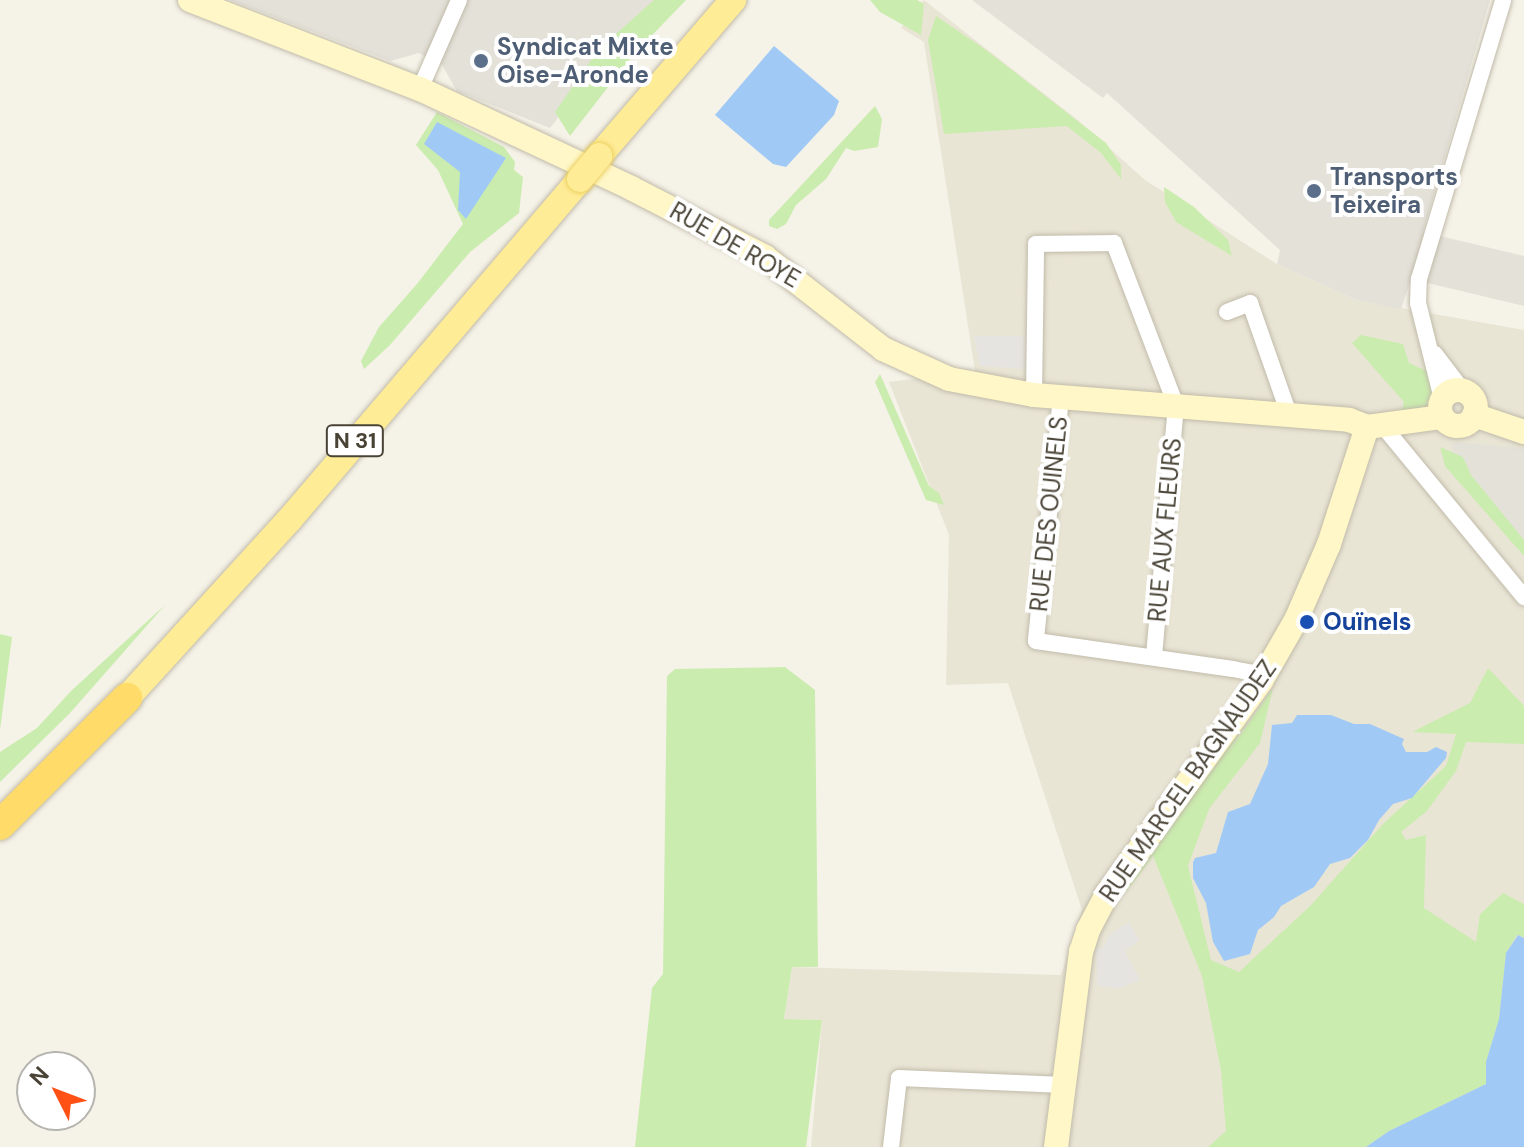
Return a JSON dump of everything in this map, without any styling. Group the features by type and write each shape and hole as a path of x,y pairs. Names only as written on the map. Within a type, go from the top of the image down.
{"highway":[{"name":"N 31","path":"0,813 127,698"},
{"name":"N 31","path":"0,825 127,698"}],"main road":[{"name":"RUE DE ROYE","path":"190,0 420,89 746,246 786,270 862,334 898,358 966,385 1034,395 1349,420 1375,427 1449,402 1449,424 1460,426 1474,415"},
{"name":"N 31","path":"127,698 290,519 733,0"},
{"path":"1449,402 1475,404 1474,415 1524,432"},
{"name":"RUE MARCEL BAGNAUDEZ","path":"1056,1147 1081,952 1088,930 1107,894 1261,681 1312,588 1375,427"}],"street":[{"path":"420,89 459,0"},
{"path":"1449,402 1418,303 1419,279 1503,0"},
{"path":"1034,395 1036,244 1114,243 1176,405"},
{"path":"1227,312 1250,303 1290,417"},
{"name":"RUE DES OUINELS","path":"1061,397 1036,641 1253,673 1261,681"},
{"name":"RUE AUX FLEURS","path":"1154,656 1176,405"},
{"path":"1375,427 1524,597"},
{"path":"891,1147 899,1078 1064,1085"}],"shaded area":[{"path":"230,0 656,0 606,55 550,128 457,91 442,65 419,53 390,61"},
{"path":"924,0 1079,121 1145,180 1277,264 1356,300 1524,330 1524,1147 811,1147 822,1020 784,1019 792,967 1061,975 1082,910 1008,683 946,685 949,535 889,382 975,371 924,42 901,28"},
{"path":"972,0 1490,0 1423,232 1524,256 1524,306 1411,279 1401,309 1356,300 1277,264 1280,250 1107,93 1103,98"},
{"path":"974,336 1025,336 1026,369 980,366"},
{"path":"1453,442 1524,448 1524,543 1452,456"},
{"path":"1129,922 1139,940 1125,951 1140,980 1117,989 1097,985 1096,949 1104,947 1109,935"}],"green space":[{"path":"654,0 686,0 633,55 570,136 555,112 598,50"},
{"path":"870,0 917,0 924,4 921,35 880,12"},
{"path":"936,16 986,50 1106,143 1121,165 1121,179 1101,153 1067,126 944,134 928,40"},
{"path":"875,106 882,119 878,147 854,151 846,148 826,179 796,205 786,224 777,229 769,226 769,220"},
{"path":"437,112 504,147 515,162 514,170 523,177 519,213 470,252 390,345 364,369 361,361 379,327 463,224 438,170 416,145"},
{"path":"1164,187 1194,207 1228,240 1232,256 1176,222 1165,202"},
{"path":"1361,335 1403,344 1409,363 1429,372 1436,394 1431,407 1410,414 1402,410 1404,402 1352,343"},
{"path":"880,374 929,486 939,493 944,505 926,500 875,382"},
{"path":"1440,447 1463,457 1471,475 1524,540 1524,556 1445,466"},
{"path":"165,605 70,713 0,782 0,752 37,728 71,691"},
{"path":"0,634 12,637 0,730"},
{"path":"1294,649 1227,754 1273,688 1260,743 1209,809 1188,866 1211,960 1239,972 1311,905 1384,823 1446,766 1456,734 1412,732 1470,703 1488,668 1524,706 1524,744 1466,742 1456,771 1427,811 1401,832 1406,840 1426,835 1424,908 1476,942 1480,914 1503,893 1524,904 1524,937 1517,935 1506,953 1499,1019 1486,1062 1486,1084 1389,1131 1366,1147 1208,1147 1226,1131 1221,1070 1202,976 1153,856 1127,891 1123,888"},
{"path":"785,667 815,690 818,967 792,967 784,1019 822,1020 806,1147 635,1147 652,988 663,974 667,676 675,669"}],"water":[{"path":"774,46 839,101 834,115 786,167 773,164 715,115"},
{"path":"437,122 506,158 466,219 458,210 460,172 424,144"},
{"path":"1297,715 1331,715 1354,724 1370,724 1404,739 1402,744 1406,752 1427,752 1436,747 1447,752 1446,758 1412,798 1393,804 1368,840 1350,858 1330,864 1314,887 1281,906 1274,917 1258,930 1250,954 1224,961 1213,942 1206,903 1193,878 1193,862 1195,858 1216,853 1228,812 1250,804 1268,764 1272,725 1292,723"},
{"path":"1518,935 1524,938 1524,1147 1366,1147 1389,1131 1486,1084 1486,1062 1499,1019 1506,953"}],"place":[{"name":"Syndicat Mixte Oise-Aronde","path":"481,61"},
{"name":"Transports Teixeira","path":"1314,191"},
{"name":"Ouïnels","path":"1307,622"}]}
